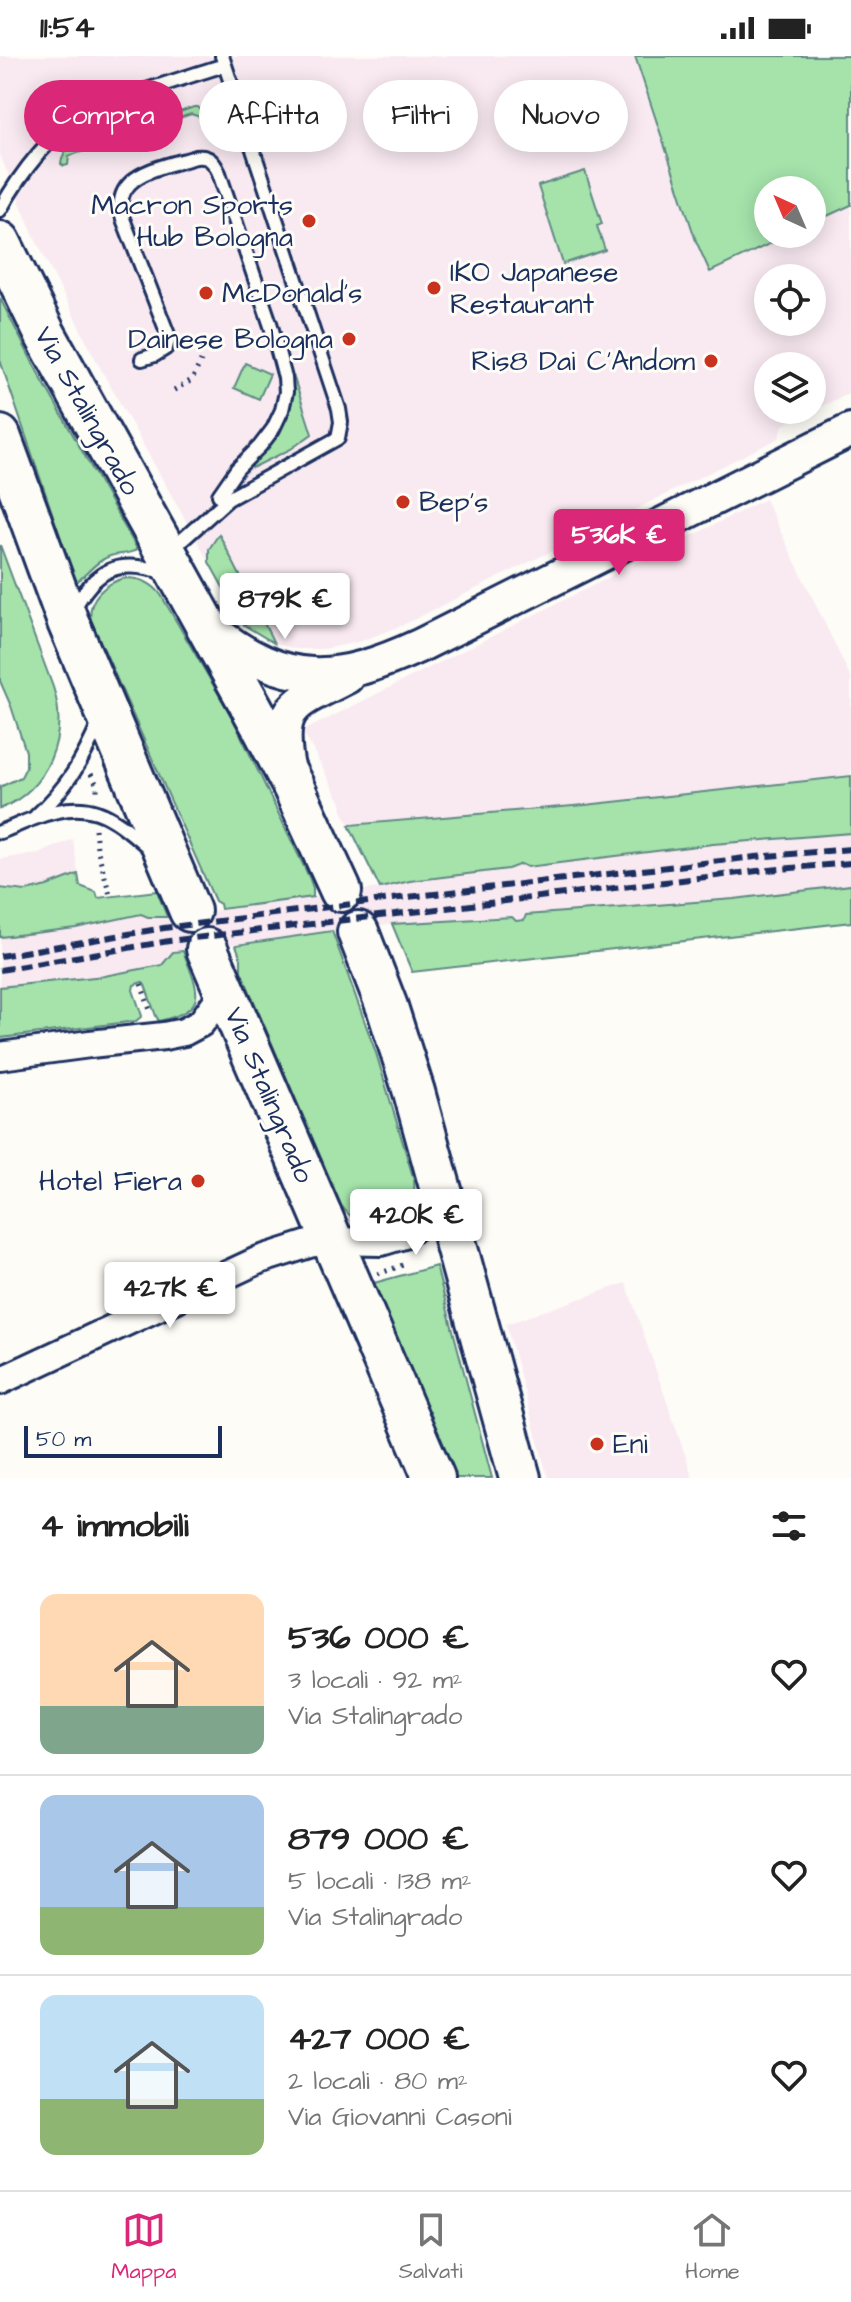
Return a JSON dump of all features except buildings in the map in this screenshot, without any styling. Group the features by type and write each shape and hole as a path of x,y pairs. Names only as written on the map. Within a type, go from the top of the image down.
{"main road":[{"name":"Via Stalingrado","path":"0,242 40,325 293,786 341,891"},
{"path":"0,436 68,622 190,911"},
{"path":"358,932 399,1044 456,1239 520,1478"},
{"name":"Via Stalingrado","path":"207,949 434,1478"}],"street":[{"name":"Via Stalingrado","path":"293,786 283,734 286,718 309,696 364,668 421,645 851,430"},
{"name":"Via Stalingrado","path":"205,624 244,653 276,668 324,675 364,668"},
{"path":"0,1056 184,1032 201,1023 225,990"},
{"path":"0,1381 259,1260 309,1244 330,1241 381,1242 404,1235 429,1209 438,1180"}],"lane":[{"path":"0,210 35,159 79,117 101,104 223,60 339,409 341,422 338,438 228,499 173,566 110,569 81,596 68,622"},
{"path":"142,359 166,348 169,337 123,219 121,196 135,177 203,156 213,162 219,173 271,326 286,392 273,429 237,469 219,495"},
{"path":"34,818 61,791 82,761 104,709"},
{"path":"0,832 71,808 96,810 133,834 173,870"}],"path":[{"path":"174,390 192,380 201,361"},
{"path":"88,771 97,785 97,800"},
{"path":"96,822 97,848 110,895"},
{"path":"141,984 153,1019"}],"shaded area":[{"path":"0,56 635,56 696,241 710,272 761,248 826,248 826,217 851,205 851,392 826,404 826,352 754,352 754,424 785,424 779,438 401,626 358,642 324,649 295,649 274,643 244,625 98,364 34,236 0,155"},
{"path":"765,499 851,678 851,922 412,972 392,924 178,951 145,985 142,982 134,986 142,1016 136,1021 0,1038 0,859 39,853 73,839 80,886 96,892 98,898 157,891 168,917 379,888 342,805 303,731"},
{"path":"626,1283 693,1478 548,1478 506,1324"}],"green space":[{"path":"635,56 851,56 851,205 826,217 826,176 754,176 754,248 761,248 710,272 696,241"},
{"path":"198,107 199,117 191,114 183,117 183,111"},
{"path":"65,152 81,152 69,156 68,165 64,166 61,164"},
{"path":"585,171 602,224 597,226 605,250 563,264 538,186"},
{"path":"0,298 36,369 136,547 133,552 105,558 78,581 75,580 0,360"},
{"path":"245,363 270,374 259,399 234,388"},
{"path":"294,378 312,434 291,449 252,468 251,464 283,426"},
{"path":"219,534 274,643 244,625 209,562 209,549"},
{"path":"0,545 53,687 58,724 56,742 42,775 17,800 0,809 0,787 21,777 26,767 26,752 0,681"},
{"path":"125,578 145,582 161,595 233,719 309,877 313,897 221,909 215,901 91,620 92,605 99,593"},
{"path":"851,776 851,833 713,844 527,867 521,864 508,869 410,881 380,888 349,825 585,805"},
{"path":"78,874 80,886 96,892 98,898 157,891 167,917 141,914 76,928 0,937 0,888 26,891"},
{"path":"851,885 851,922 412,972 392,924 512,917 516,921 524,920 526,915 734,899"},
{"path":"332,931 376,1053 414,1180 408,1209 389,1224 364,1224 341,1205 241,971 236,945"},
{"path":"183,951 196,988 193,1004 187,1011 159,1021 142,982 134,985 133,990 142,1016 136,1021 0,1038 0,987 104,976 162,965 173,952"},
{"path":"436,1266 492,1478 453,1478 374,1283"}],"railway":[{"path":"0,956 164,928 391,899 755,857 851,849"},
{"path":"0,970 169,941 757,871 851,863"}],"place":[{"name":"Macron Sports Hub Bologna","path":"309,221"},
{"name":"IKO Japanese Restaurant","path":"434,288"},
{"name":"McDonald's","path":"206,293"},
{"name":"Dainese Bologna","path":"349,339"},
{"name":"Ris8 Dai C'Andom","path":"711,361"},
{"name":"Bep's","path":"403,502"},
{"name":"Hotel Fiera","path":"198,1181"},
{"name":"Eni","path":"597,1444"}]}
